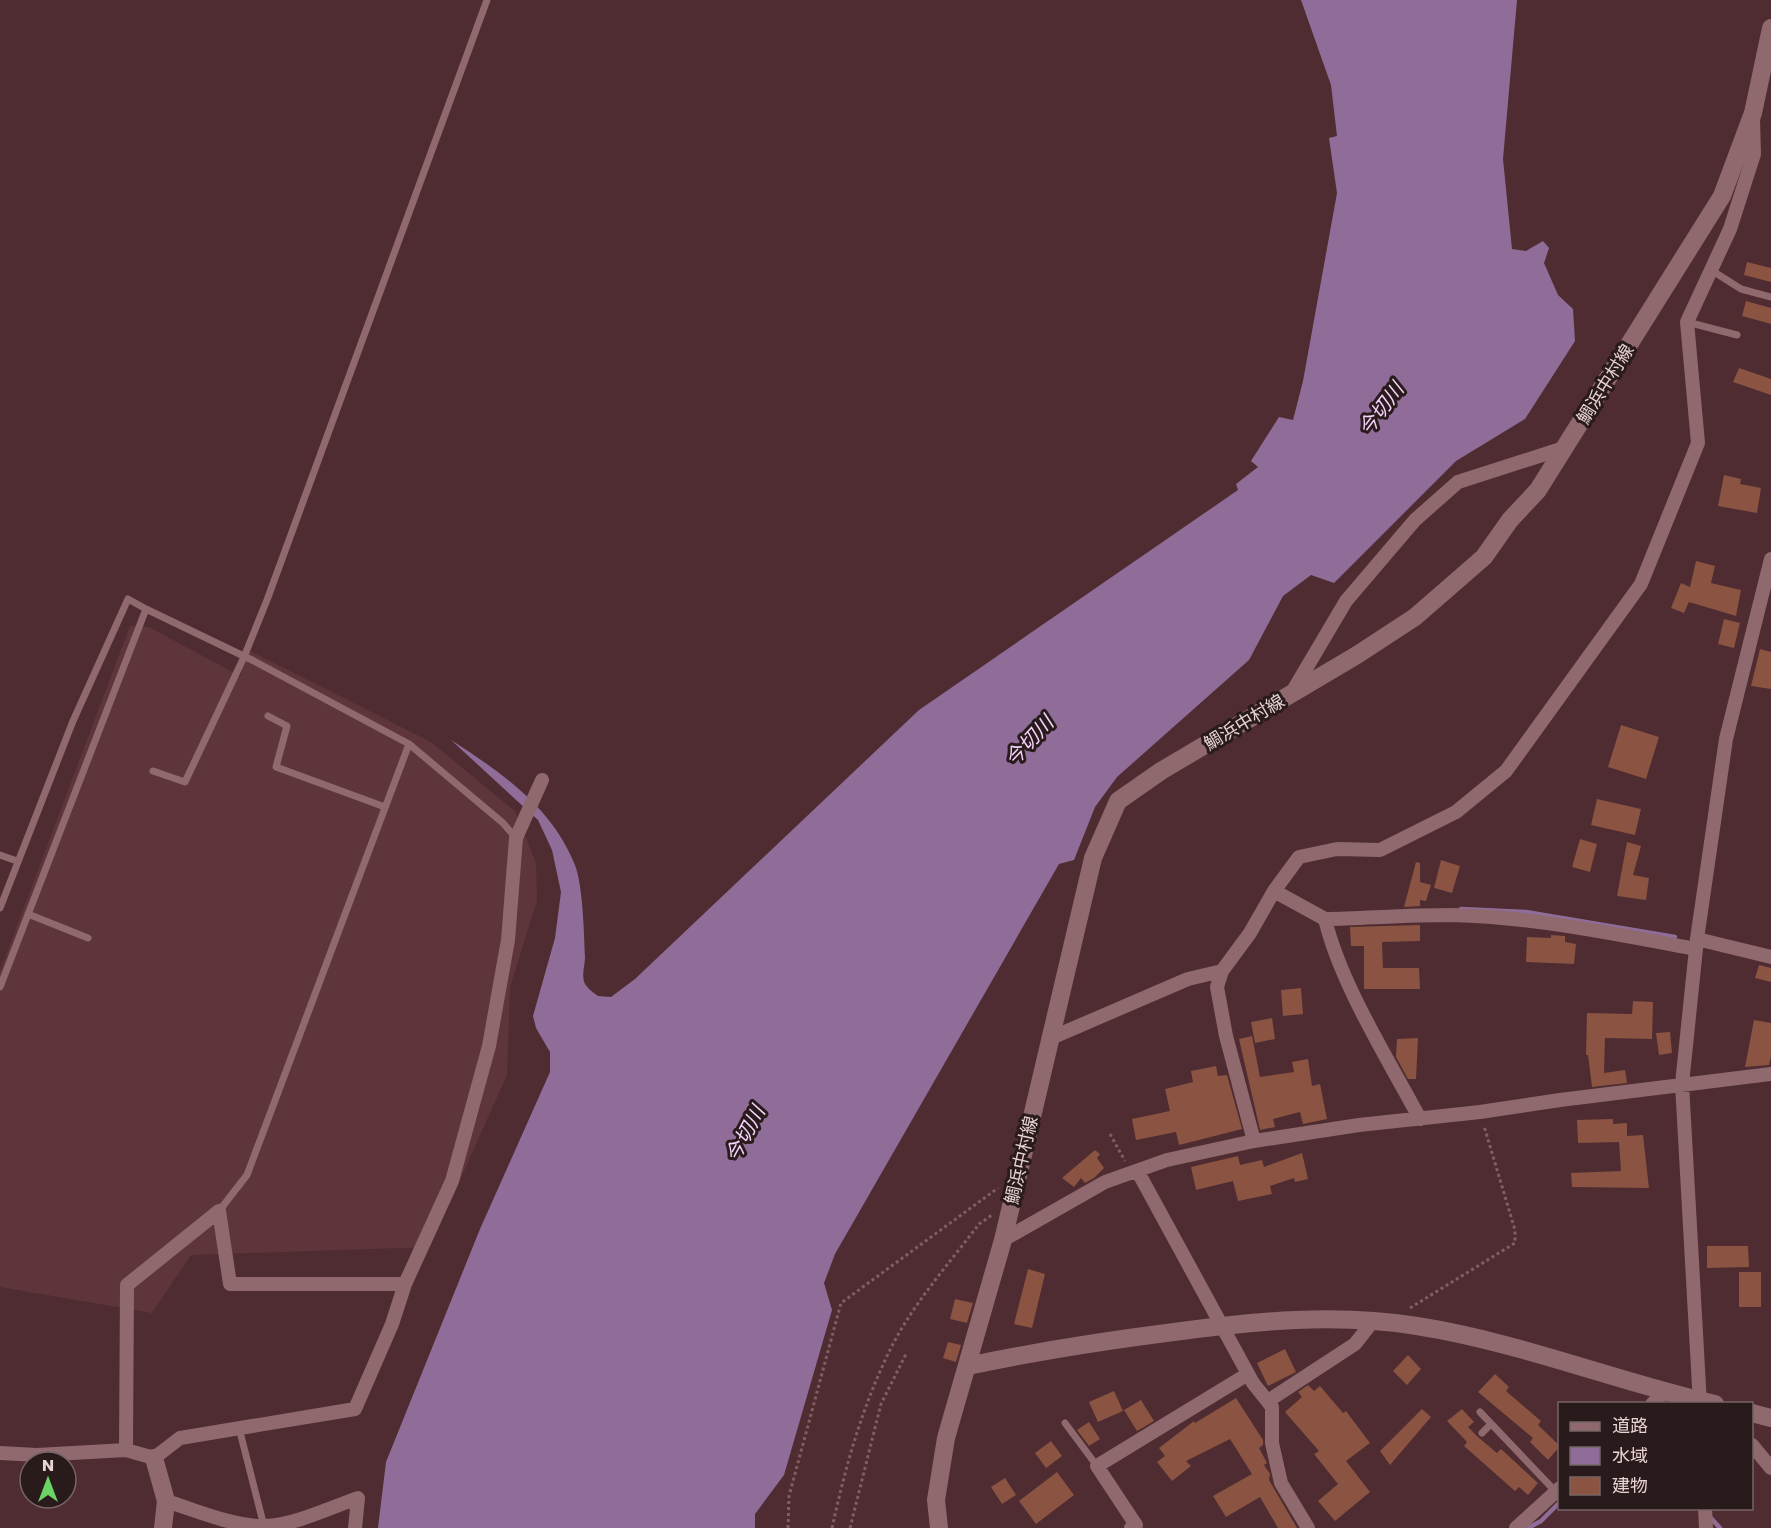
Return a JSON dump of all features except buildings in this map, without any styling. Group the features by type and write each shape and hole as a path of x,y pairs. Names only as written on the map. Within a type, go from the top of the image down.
{"main road":[{"name":"鯛浜中村線","path":"939,1528 936,1500 946,1438 1003,1240 1093,858 1118,801 1161,771 1415,617 1484,558 1510,520 1538,490 1722,196 1753,114 1771,28"},
{"path":"968,1366 1060,1346 1221,1326 1305,1319 1380,1321 1484,1338 1705,1402"},
{"path":"1753,1413 1771,1418"},
{"path":"154,1458 166,1501 163,1528"}],"street":[{"path":"1254,1141 1226,1036 1217,987 1222,971 1250,933 1274,891 1299,857 1337,849 1380,850 1456,812 1506,771 1641,585 1698,443 1687,322 1730,229 1754,154 1753,114"},
{"path":"1291,694 1346,601 1415,520 1458,482 1564,448"},
{"path":"1705,1402 1682,1084 1697,944 1726,739 1771,559"},
{"path":"0,1453 37,1455 126,1450 154,1458 180,1438 355,1409 392,1324 405,1284 452,1181 489,1047 508,940 516,838 542,780"},
{"path":"1274,891 1325,919 1453,915 1516,920 1697,944 1771,957"},
{"path":"1325,919 1330,944 1420,1119"},
{"path":"1051,1038 1188,979 1222,971"},
{"path":"1003,1240 1105,1182 1167,1160 1254,1141 1771,1074"},
{"path":"1135,1173 1248,1374 1272,1407 1272,1443 1281,1483 1308,1528"},
{"path":"126,1450 127,1284 219,1211 230,1284 405,1284"},
{"path":"1268,1401 1355,1344 1380,1321"},
{"path":"1131,1528 1136,1525 1097,1466 1248,1374"},
{"path":"1654,1402 1667,1390"},
{"path":"1753,1446 1771,1468"},
{"path":"1516,1528 1558,1490"},
{"path":"166,1501 218,1518 264,1526 294,1520 358,1498 355,1528"},
{"path":"1705,1510 1706,1528"}],"lane":[{"path":"153,771 185,782 244,657 487,0"},
{"path":"1711,270 1740,289 1771,297"},
{"path":"1687,322 1737,335"},
{"path":"0,908 74,721 128,598 409,744 503,823 516,838"},
{"path":"0,987 146,609"},
{"path":"268,716 287,726 276,767 385,807"},
{"path":"219,1211 247,1175 409,744"},
{"path":"0,855 17,861"},
{"path":"28,914 88,938"},
{"path":"1480,1412 1558,1490"},
{"path":"1065,1423 1097,1466"},
{"path":"1482,1433 1491,1424"},
{"path":"240,1428 264,1526"}],"path":[{"path":"1380,1321 1515,1243 1515,1230 1480,1112"},
{"path":"1110,1134 1135,1173"},
{"path":"788,1528 789,1496 841,1303 995,1189 1015,1183"},
{"path":"832,1528 848,1456 888,1354 909,1317 979,1224 1011,1203"},
{"path":"850,1528 881,1404 906,1354"}],"shaded area":[{"path":"130,626 149,627 240,676 248,650 431,742 515,811 536,863 537,901 510,987 507,1075 430,1247 191,1255 152,1313 0,1287 0,971"}],"water":[{"name":"今切川","path":"1301,0 1517,0 1503,159 1512,249 1526,251 1543,241 1549,248 1544,263 1558,295 1573,309 1575,341 1525,419 1456,461 1334,583 1311,575 1283,596 1249,660 1117,777 1095,807 1074,860 1059,864 835,1254 824,1283 832,1310 784,1475 755,1514 755,1528 378,1528 386,1462 480,1229 550,1072 550,1052 536,1028 533,1016 555,938 561,892 552,850 538,820 451,740 489,765 524,793 553,826 565,844 575,865 580,885 585,957 584,981 588,988 598,996 611,997 635,979 919,710 1238,490 1236,484 1258,467 1251,461 1279,417 1293,420 1303,381 1337,193 1329,138 1337,136 1331,85"}],"waterway":[{"path":"1461,909 1526,912 1675,937"},
{"path":"1528,1528 1541,1521 1558,1504"},
{"path":"1710,1517 1720,1528"}]}
